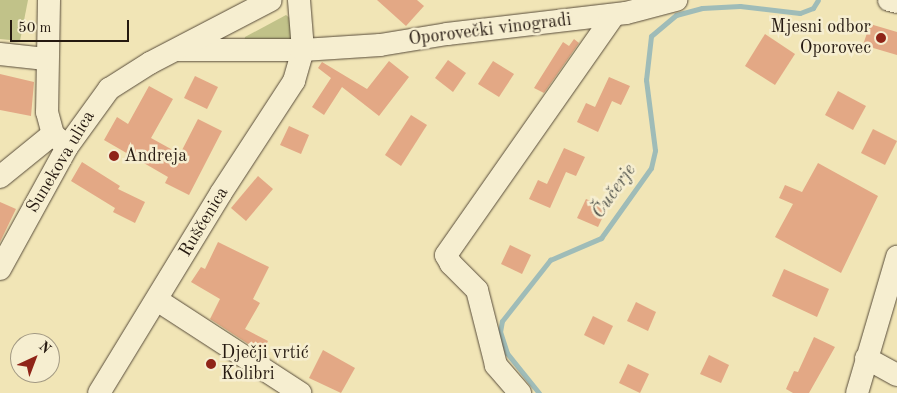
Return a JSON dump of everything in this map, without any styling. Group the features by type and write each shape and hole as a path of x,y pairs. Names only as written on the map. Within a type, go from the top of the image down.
{"street":[{"path":"0,177 60,140 48,112 46,59 49,0"},
{"name":"Sunekova ulica","path":"0,269 60,140 109,89 127,76 271,0"},
{"path":"299,0 302,50"},
{"name":"Oporovečki vinogradi","path":"178,50 302,50 380,45 447,34 614,15 676,0"},
{"path":"889,0 897,2"},
{"path":"520,393 496,365 477,290 451,264 446,255 614,15"},
{"name":"Ruščenica","path":"100,393 220,193 294,81 302,50"},
{"path":"0,54 46,59"},
{"path":"857,393 897,257"},
{"path":"157,300 300,393"},
{"path":"866,358 897,375"}],"green space":[{"path":"0,0 28,0 20,41 0,39"},
{"path":"286,15 292,20 294,36 288,42 244,43 245,37"}],"building":[{"path":"377,0 417,0 424,6 406,26"},
{"name":"Mjesni odbor Oporovec","path":"870,24 897,32 897,55 863,45"},
{"path":"765,34 795,54 775,85 745,66"},
{"path":"574,39 579,43 544,93 534,88 563,42 569,46"},
{"path":"448,60 466,73 453,92 435,78"},
{"path":"389,61 409,77 379,116 342,87 324,115 312,107 331,78 318,68 322,62 367,89"},
{"path":"493,61 514,74 499,97 478,84"},
{"path":"0,74 34,82 31,116 0,110"},
{"path":"195,76 218,87 207,109 184,98"},
{"path":"609,77 630,86 621,105 612,101 598,132 577,122 586,103 595,107"},
{"path":"149,86 173,99 151,138 180,154 198,119 222,131 189,195 165,183 168,177 104,140 117,117 128,124"},
{"path":"838,91 866,106 853,130 825,115"},
{"path":"411,115 427,125 401,166 385,155"},
{"path":"289,126 309,135 301,154 280,145"},
{"path":"873,129 897,141 885,165 861,153"},
{"path":"564,148 585,157 576,176 566,172 550,208 529,199 538,180 547,184"},
{"path":"82,162 120,186 118,189 145,202 135,223 113,212 115,208 71,181"},
{"path":"818,163 878,196 841,273 775,237 793,204 779,198 785,185 802,192"},
{"path":"258,176 273,189 246,221 231,208"},
{"path":"586,199 607,208 598,227 577,218"},
{"path":"0,202 16,209 0,242"},
{"path":"218,242 269,267 253,299 260,303 245,329 268,341 262,353 210,319 220,299 191,282 201,267 205,269"},
{"path":"510,245 531,255 522,274 501,264"},
{"path":"784,269 829,289 817,317 772,296"},
{"path":"636,302 656,312 648,331 627,321"},
{"path":"593,316 613,326 604,345 584,335"},
{"path":"814,337 835,347 809,393 793,393 786,389 794,371 798,372"},
{"path":"323,350 355,368 341,393 309,378"},
{"path":"709,355 729,365 721,383 700,374"},
{"path":"628,364 649,374 640,393 619,383"}],"waterway":[{"name":"Čučerje","path":"539,393 507,353 500,332 502,321 550,260 601,238 651,168 655,150 646,80 651,36 676,15 702,8 740,6 800,13 813,8 818,0"}],"place":[{"name":"Mjesni odbor Oporovec","path":"881,38"},
{"name":"Andreja","path":"114,156"},
{"name":"Dječji vrtić Kolibri","path":"211,364"}]}
